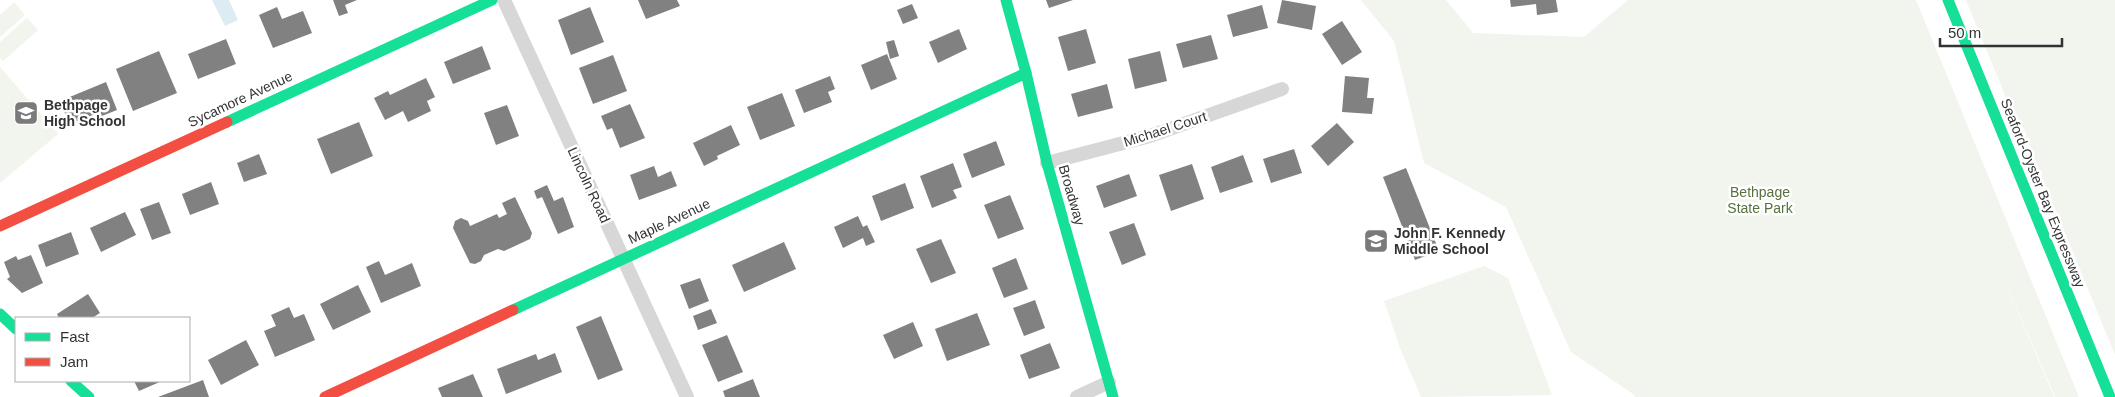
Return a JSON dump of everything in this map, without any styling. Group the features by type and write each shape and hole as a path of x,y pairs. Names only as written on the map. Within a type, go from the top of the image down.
{"main road":[{"name":"Sycamore Avenue","path":"0,226 492,0"},
{"name":"Broadway","path":"1006,0 1026,73 1047,163 1090,307 1113,397"},
{"path":"1937,0 1978,74"},
{"name":"Seaford-Oyster Bay Expressway","path":"1948,0 2110,397"},
{"name":"Maple Avenue","path":"325,397 1026,73"},
{"path":"0,314 15,328"},
{"path":"72,382 88,397"}],"street":[{"name":"Lincoln Road","path":"504,0 687,397"},
{"name":"Michael Court","path":"1047,163 1150,136 1282,89"},
{"path":"1077,397 1109,382"}],"green space":[{"name":"Bethpage State Park","path":"1361,0 1446,0 1473,33 1584,37 1628,0 1916,0 2079,397 2055,397 1982,228 2054,397 1635,397 1571,352 1506,207 1424,163 1394,41"},
{"path":"1966,0 2115,0 2115,355 2024,128 2015,120"},
{"path":"14,2 25,15 0,37 0,15"},
{"path":"27,18 38,30 3,61 0,58 0,42"},
{"path":"0,67 58,134 0,183"},
{"path":"1484,266 1508,278 1552,395 1421,397 1400,348 1384,301"}],"shaded area":[{"path":"212,0 229,0 238,20 225,26"}],"building":[{"path":"333,0 357,0 345,5 348,13 339,16"},
{"path":"638,0 677,0 680,6 646,19"},
{"path":"1046,0 1073,0 1049,8"},
{"path":"1282,0 1316,6 1312,30 1277,23"},
{"path":"1510,0 1556,0 1558,12 1537,15 1536,4 1511,7"},
{"path":"912,4 918,18 903,24 897,10"},
{"path":"1262,5 1268,28 1233,37 1227,15"},
{"path":"277,7 282,19 303,11 312,33 273,48 259,15"},
{"path":"590,7 604,42 571,55 558,20"},
{"path":"1342,21 1362,52 1342,65 1322,34"},
{"path":"959,29 967,49 938,63 929,42"},
{"path":"1086,29 1096,63 1068,71 1058,37"},
{"path":"1211,35 1218,59 1183,68 1176,44"},
{"path":"226,39 236,64 198,79 188,54"},
{"path":"894,40 899,56 890,59 886,42"},
{"path":"482,46 491,69 453,84 444,62"},
{"path":"159,51 177,93 133,111 116,69"},
{"path":"1160,51 1167,81 1135,89 1128,59"},
{"path":"887,54 897,79 871,90 861,65"},
{"path":"613,55 627,91 593,104 579,68"},
{"path":"830,76 835,89 828,92 832,102 804,113 795,90"},
{"path":"1345,76 1369,78 1367,98 1374,98 1372,114 1342,112"},
{"path":"426,78 435,97 427,101 431,111 408,122 403,111 385,120 374,98 388,91 390,95"},
{"path":"106,82 117,110 97,118 96,114 69,124 60,101"},
{"path":"1107,84 1113,108 1078,117 1071,94"},
{"path":"782,93 795,126 760,140 747,107"},
{"path":"630,104 645,138 620,148 612,128 607,130 601,116"},
{"path":"507,105 519,136 496,145 484,113"},
{"path":"359,122 373,156 331,174 317,139"},
{"path":"1337,123 1354,142 1328,166 1311,146"},
{"path":"731,125 740,145 717,156 718,159 704,166 693,143"},
{"path":"996,141 1005,165 972,178 963,154"},
{"path":"1294,149 1302,173 1271,183 1263,159"},
{"path":"259,154 267,174 244,182 237,163"},
{"path":"1243,155 1253,182 1220,193 1211,167"},
{"path":"953,163 962,187 953,190 957,198 932,208 920,176"},
{"path":"1192,164 1204,199 1171,211 1159,175"},
{"path":"654,166 658,177 671,171 677,186 639,200 630,175"},
{"path":"1406,168 1439,251 1415,260 1383,177"},
{"path":"1129,174 1137,196 1104,208 1096,186"},
{"path":"211,182 219,204 190,215 182,194"},
{"path":"905,183 914,208 881,221 872,196"},
{"path":"547,185 554,201 563,197 574,227 558,234 542,197 537,199 534,191"},
{"path":"1010,195 1024,229 998,239 984,205"},
{"path":"515,197 532,233 530,239 504,251 498,249 484,255 481,261 475,264 470,263 453,228 455,221 461,218 468,221 470,226 497,214 499,218 507,214 502,203"},
{"path":"159,202 171,233 152,240 140,209"},
{"path":"125,212 136,235 101,252 90,228"},
{"path":"858,216 863,227 867,225 875,242 866,246 863,238 843,248 834,227"},
{"path":"1134,223 1146,255 1122,265 1109,232"},
{"path":"71,232 79,254 46,267 38,245"},
{"path":"941,239 956,273 931,283 916,249"},
{"path":"784,242 796,269 744,292 732,265"},
{"path":"31,255 43,283 22,293 7,279 10,277 4,262 16,256 18,260"},
{"path":"1016,258 1028,289 1004,298 992,268"},
{"path":"379,261 385,275 412,263 421,286 381,303 366,267"},
{"path":"700,278 709,301 689,309 680,285"},
{"path":"358,285 371,312 333,330 320,304"},
{"path":"88,294 100,313 94,317 58,317 57,314"},
{"path":"1035,300 1045,328 1024,336 1013,308"},
{"path":"289,307 294,318 304,314 315,340 275,357 264,331 276,326 271,315"},
{"path":"711,309 717,323 698,330 693,316"},
{"path":"977,313 990,345 947,361 935,329"},
{"path":"601,316 623,370 598,380 576,327"},
{"path":"913,322 923,346 894,359 883,335"},
{"path":"727,335 743,372 718,382 702,345"},
{"path":"246,340 259,365 221,385 208,360"},
{"path":"1050,343 1060,368 1029,379 1020,355"},
{"path":"555,353 562,372 506,394 497,369 536,354 538,360"},
{"path":"473,374 483,397 442,397 438,388"},
{"path":"753,379 760,397 725,397 723,391"},
{"path":"203,380 209,397 158,397"},
{"path":"134,382 160,382 139,391"}],"traffic: fast":[{"path":"227,122 492,0"},
{"path":"1006,0 1026,73 1047,163 1113,397"},
{"path":"1948,0 2110,397"},
{"path":"513,310 1026,73"},
{"path":"0,314 15,328"},
{"path":"72,382 89,397"}],"traffic: jam":[{"path":"0,226 227,122"},
{"path":"325,397 513,310"}],"place":[{"name":"Bethpage High School","path":"26,113"},
{"name":"John F. Kennedy Middle School","path":"1376,241"}]}
